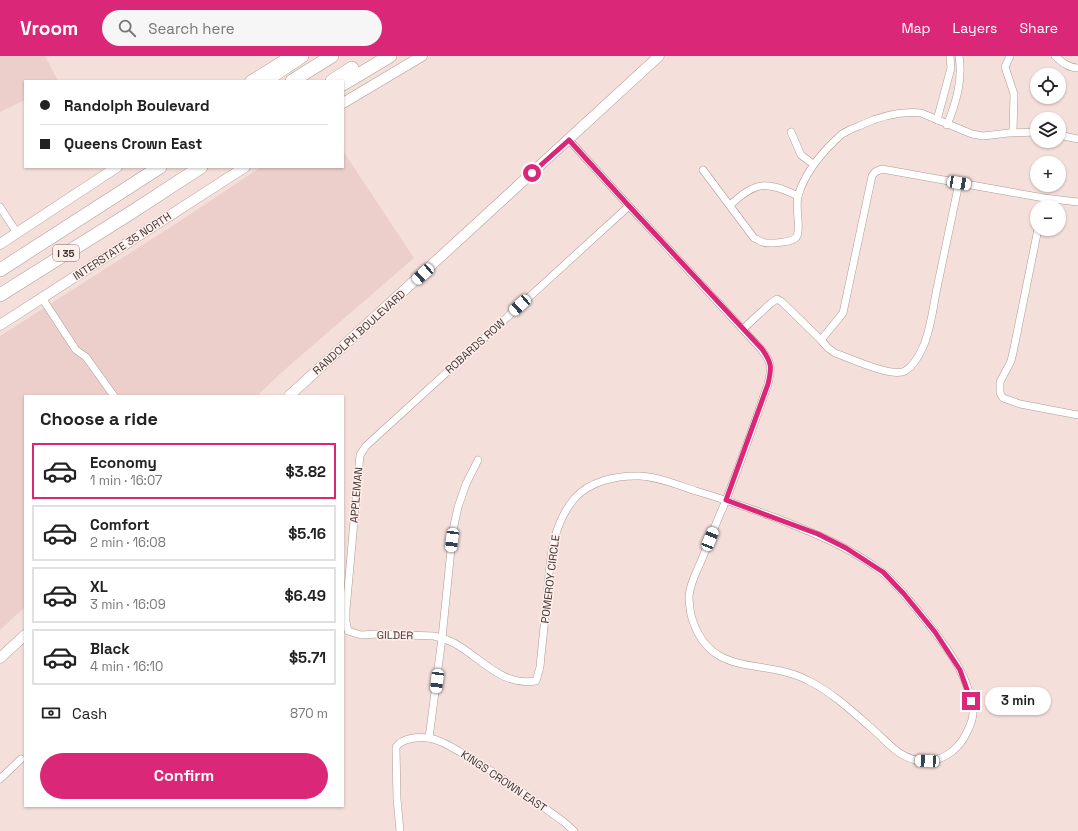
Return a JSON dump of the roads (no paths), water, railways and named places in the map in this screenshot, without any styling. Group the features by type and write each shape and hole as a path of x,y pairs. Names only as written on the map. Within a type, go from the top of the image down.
{"highway":[{"path":"266,80 302,56"},
{"path":"294,80 332,56"},
{"path":"334,80 372,56"},
{"path":"344,83 390,56"},
{"name":"I 35","path":"0,270 158,168"},
{"name":"I 35","path":"0,295 199,168"},
{"path":"0,305 53,270 132,212"},
{"path":"0,262 82,218"}],"main road":[{"path":"252,80 290,56"},
{"path":"344,103 422,56"},
{"name":"RANDOLPH BOULEVARD","path":"290,395 659,56"},
{"path":"0,244 115,168"},
{"name":"INTERSTATE 35 NORTH","path":"0,325 243,168"},
{"path":"0,658 24,636"}],"street":[{"path":"937,120 951,68 950,56"},
{"path":"947,125 959,87 961,66 960,56"},
{"path":"1010,56 1005,68 1014,94 1013,132"},
{"path":"1055,56 1063,64 1073,68 1078,68"},
{"path":"703,170 754,238 764,242 775,243 794,240 797,235 798,196 813,164 843,134 877,118 898,113 912,112 921,113 947,125 972,134 983,136 1013,132 1030,132"},
{"path":"791,132 802,155 813,164"},
{"path":"1066,136 1078,139"},
{"name":"POMEROY CIRCLE","path":"536,681 540,668 552,549 559,524 575,498 588,488 601,482 616,478 636,476 665,482 726,500 818,534 846,548 883,572 930,624 960,670 971,701 973,714 969,728 960,745 944,758 937,760 916,760 895,750 849,709 808,680 776,670 737,664 714,652 704,641 694,623 689,596 694,579 726,500 768,384 771,370 767,357 743,329 569,140"},
{"path":"822,340 843,313 872,176 875,172 882,169 1044,198 1078,202"},
{"path":"743,329 777,299 782,302 822,340 828,348 835,353 886,371 895,373 904,371 917,359 923,346 930,320 959,183"},
{"path":"730,205 745,192 756,187 774,187 783,189 798,196"},
{"name":"ROBARDS ROW","path":"360,455 366,446 629,206"},
{"path":"0,207 17,233"},
{"path":"1037,236 1011,361 1000,382 1000,393 1003,398 1020,404 1078,415"},
{"path":"42,298 76,350 86,357 113,395"},
{"name":"APPLEMAN","path":"348,631 346,610 360,455"},
{"path":"400,831 397,799 396,747 400,741 407,739 429,738 442,638 453,530 458,507 466,484 478,460"},
{"name":"GILDER","path":"348,631 361,635 378,634 434,636 442,638 459,646 491,670 511,680 525,682 536,681"},
{"name":"KINGS CROWN EAST","path":"429,738 457,750 485,766 564,822 574,831"},
{"path":"0,779 21,759"}]}
